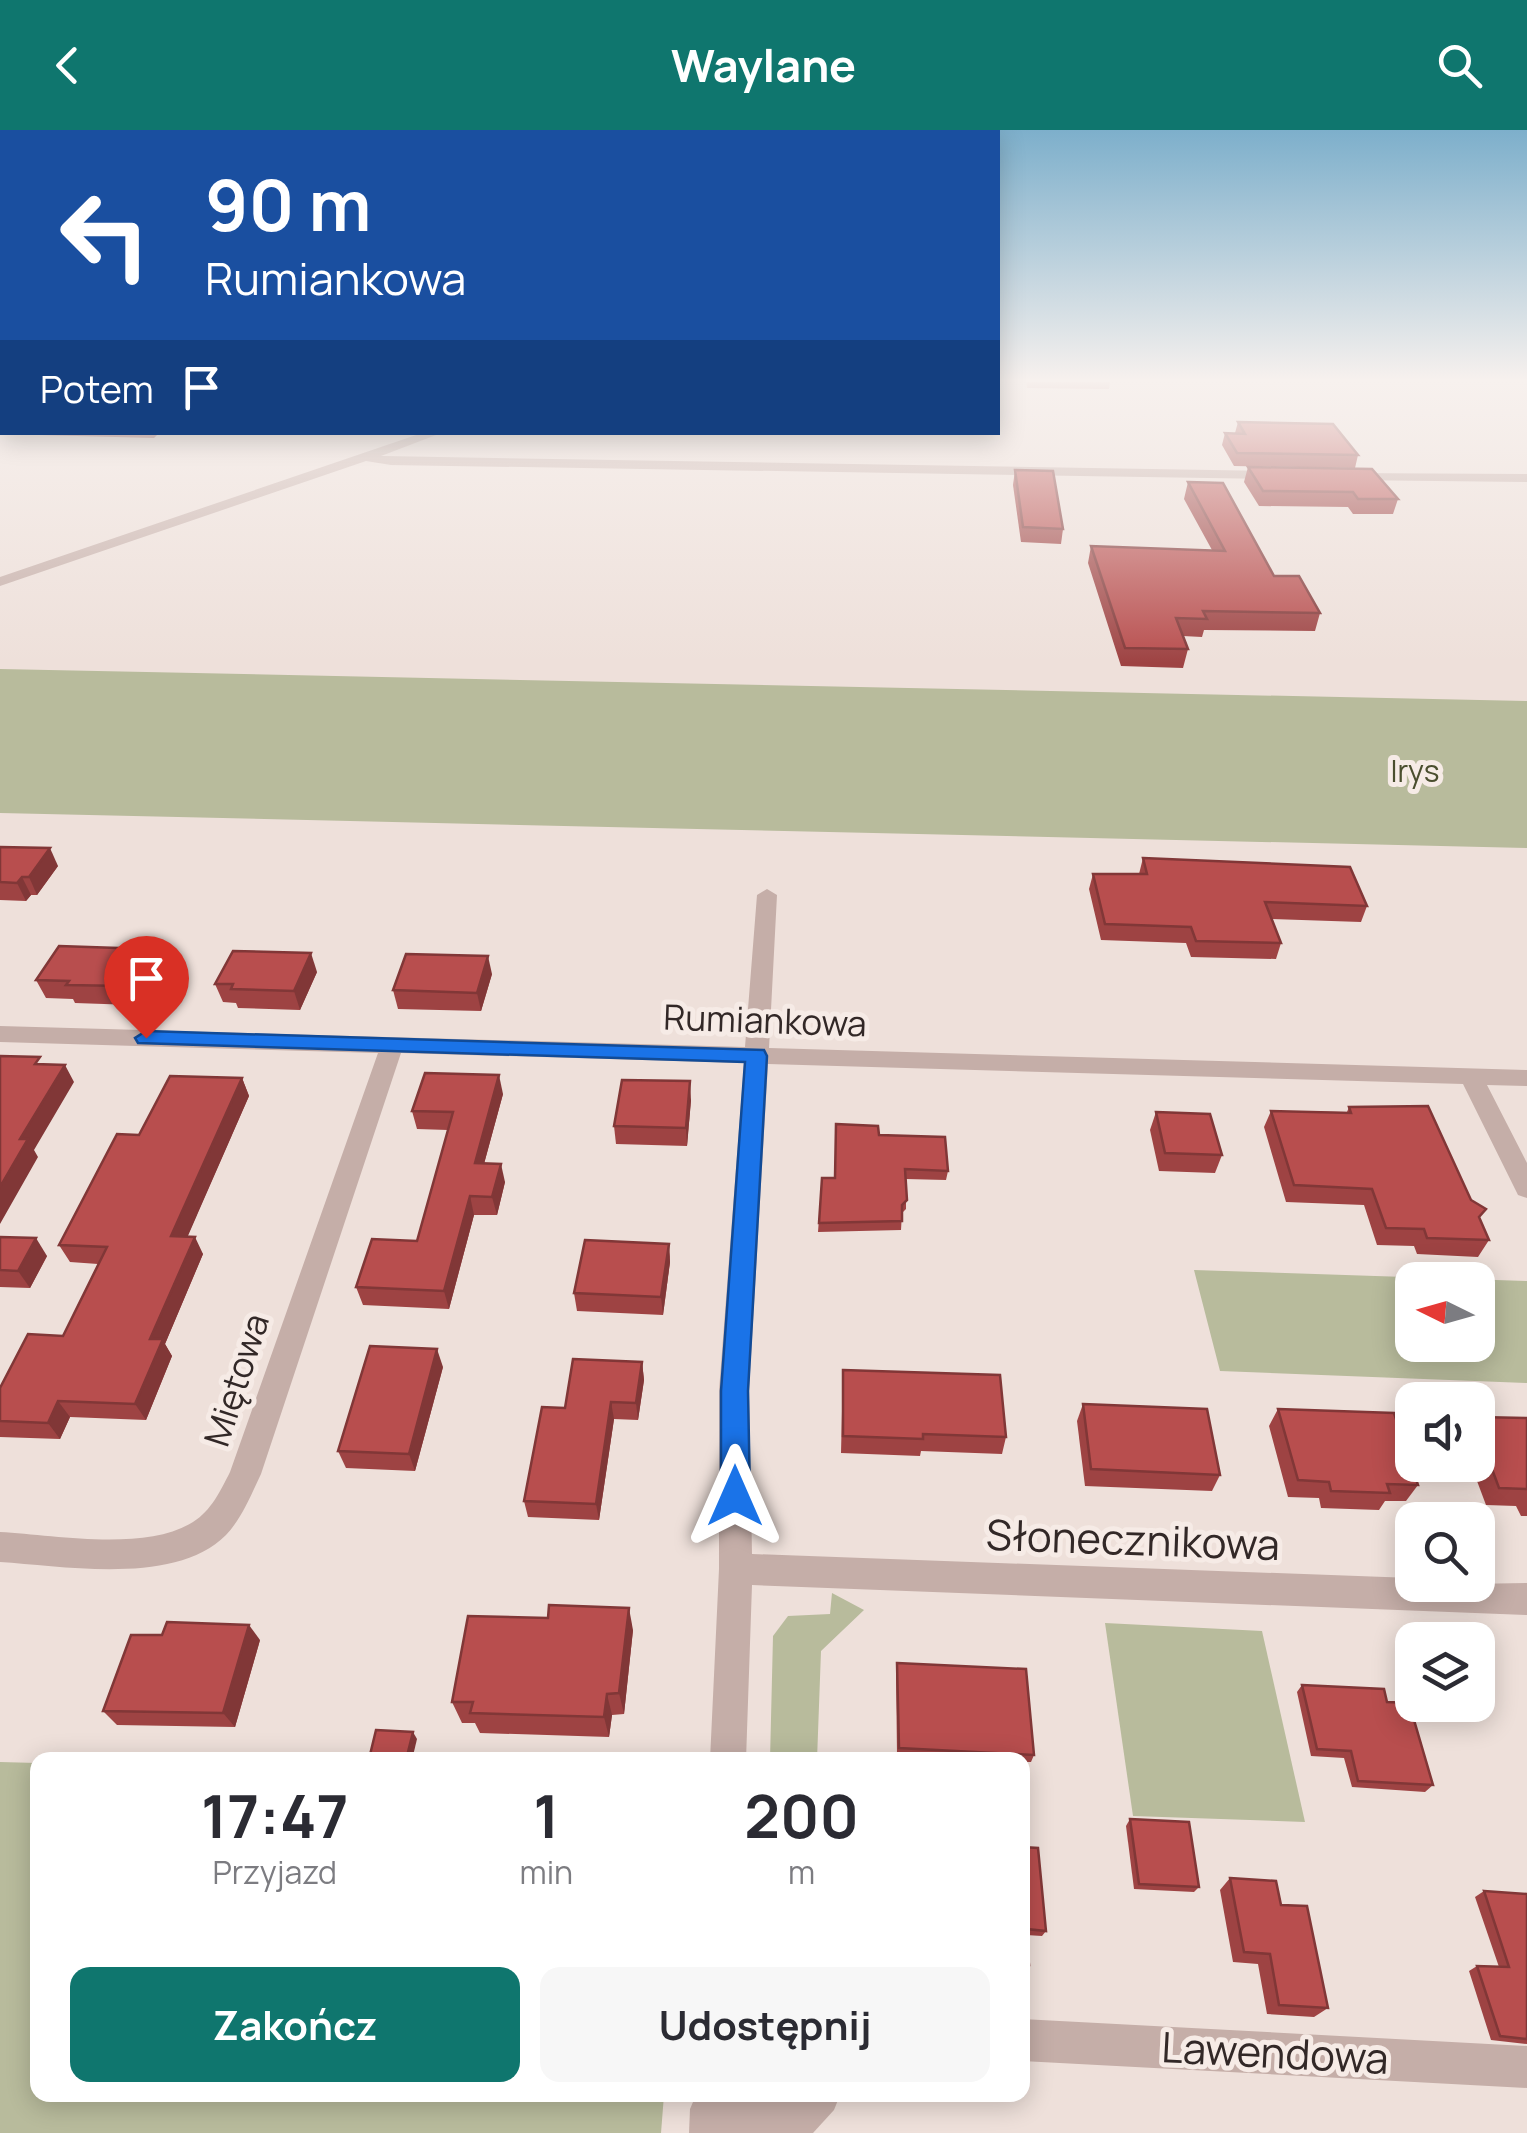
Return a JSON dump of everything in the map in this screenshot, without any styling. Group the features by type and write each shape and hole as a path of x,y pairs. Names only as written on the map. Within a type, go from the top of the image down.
{"street":[{"path":"0,582 312,475"},
{"path":"1322,476 1527,478"},
{"path":"728,1752 736,1569 734,1391 766,895"},
{"name":"Rumiankowa","path":"0,1034 1527,1078"},
{"name":"Miętowa","path":"0,1547 156,1550 182,1544 207,1531 226,1511 245,1474 392,1044"},
{"path":"1471,1077 1527,1188"},
{"name":"Słonecznikowa","path":"736,1569 1527,1598"},
{"name":"Lawendowa","path":"1030,2040 1527,2066"},
{"path":"712,2112 811,2106"}],"green space":[{"name":"Irys","path":"0,669 1527,701 1527,848 0,813"},
{"path":"1194,1270 1395,1277 1395,1362 1495,1362 1495,1280 1527,1281 1527,1383 1220,1371"},
{"path":"832,1593 864,1610 821,1651 817,1752 770,1752 773,1636 788,1616 830,1614"},
{"path":"1105,1623 1262,1631 1305,1822 1133,1816"},
{"path":"0,1762 30,1763 30,2102 663,2102 661,2133 0,2133"}],"building":[{"path":"1016,475 1054,475 1063,529 1023,527"},
{"path":"1253,475 1378,475 1398,499 1358,499 1353,492 1263,491"},
{"path":"1188,482 1223,483 1274,576 1299,576 1320,613 1203,611 1207,619 1176,618 1188,649 1125,648 1091,546 1225,551"},
{"path":"0,847 50,848 29,877 22,877 17,883 0,882"},
{"path":"1143,858 1350,867 1367,906 1265,902 1281,943 1196,941 1191,927 1105,924 1093,874 1147,874"},
{"path":"59,946 147,949 125,986 36,980"},
{"path":"233,951 311,953 294,991 231,989 233,984 215,984"},
{"path":"406,954 488,956 477,993 393,990"},
{"path":"0,1056 40,1057 35,1064 65,1065 20,1139 28,1139 0,1187"},
{"path":"425,1073 499,1075 475,1163 501,1164 492,1197 470,1196 444,1291 356,1287 372,1239 417,1241 453,1112 412,1111"},
{"path":"170,1076 242,1078 171,1236 195,1237 150,1339 163,1339 135,1404 58,1401 48,1423 0,1421 0,1388 28,1334 63,1336 107,1247 59,1245 117,1134 139,1135"},
{"path":"622,1080 690,1081 686,1128 614,1126"},
{"path":"1428,1106 1471,1200 1486,1209 1479,1217 1489,1240 1427,1238 1424,1229 1386,1228 1372,1189 1294,1185 1271,1111 1351,1113 1349,1107"},
{"path":"1156,1112 1210,1114 1222,1155 1165,1153"},
{"path":"836,1124 878,1126 879,1135 945,1137 948,1171 905,1169 907,1200 902,1205 902,1221 819,1223 822,1178 835,1178"},
{"path":"0,1237 36,1238 18,1271 0,1270"},
{"path":"585,1240 669,1244 661,1297 574,1293"},
{"path":"370,1346 437,1349 409,1454 338,1451"},
{"path":"573,1359 642,1362 636,1403 611,1402 596,1504 524,1501 542,1407 565,1408"},
{"path":"843,1370 1000,1375 1006,1437 843,1436"},
{"path":"1083,1404 1207,1409 1220,1475 1091,1469"},
{"path":"1278,1409 1394,1413 1395,1482 1418,1485 1387,1484 1390,1493 1331,1491 1329,1482 1298,1480"},
{"path":"1495,1417 1527,1418 1527,1489 1499,1488 1495,1477"},
{"path":"549,1605 629,1608 619,1693 607,1694 604,1717 470,1713 473,1702 452,1702 468,1616 548,1618"},
{"path":"167,1622 249,1625 223,1713 103,1711 131,1635 162,1635"},
{"path":"897,1663 1026,1669 1034,1755 899,1748"},
{"path":"1302,1685 1384,1689 1387,1702 1395,1702 1395,1722 1415,1722 1433,1785 1358,1781 1351,1751 1317,1749"},
{"path":"376,1730 413,1732 408,1752 371,1752"},
{"path":"1130,1819 1189,1822 1199,1887 1139,1884"},
{"path":"1030,1848 1038,1848 1046,1931 1030,1929"},
{"path":"1230,1878 1276,1881 1281,1905 1307,1906 1328,2008 1279,2005 1270,1954 1244,1952"},
{"path":"1484,1891 1527,1894 1527,2039 1500,2036 1477,1966 1509,1967"}],"route":[{"path":"146,1038 756,1056 734,1391 735,1496"}]}
